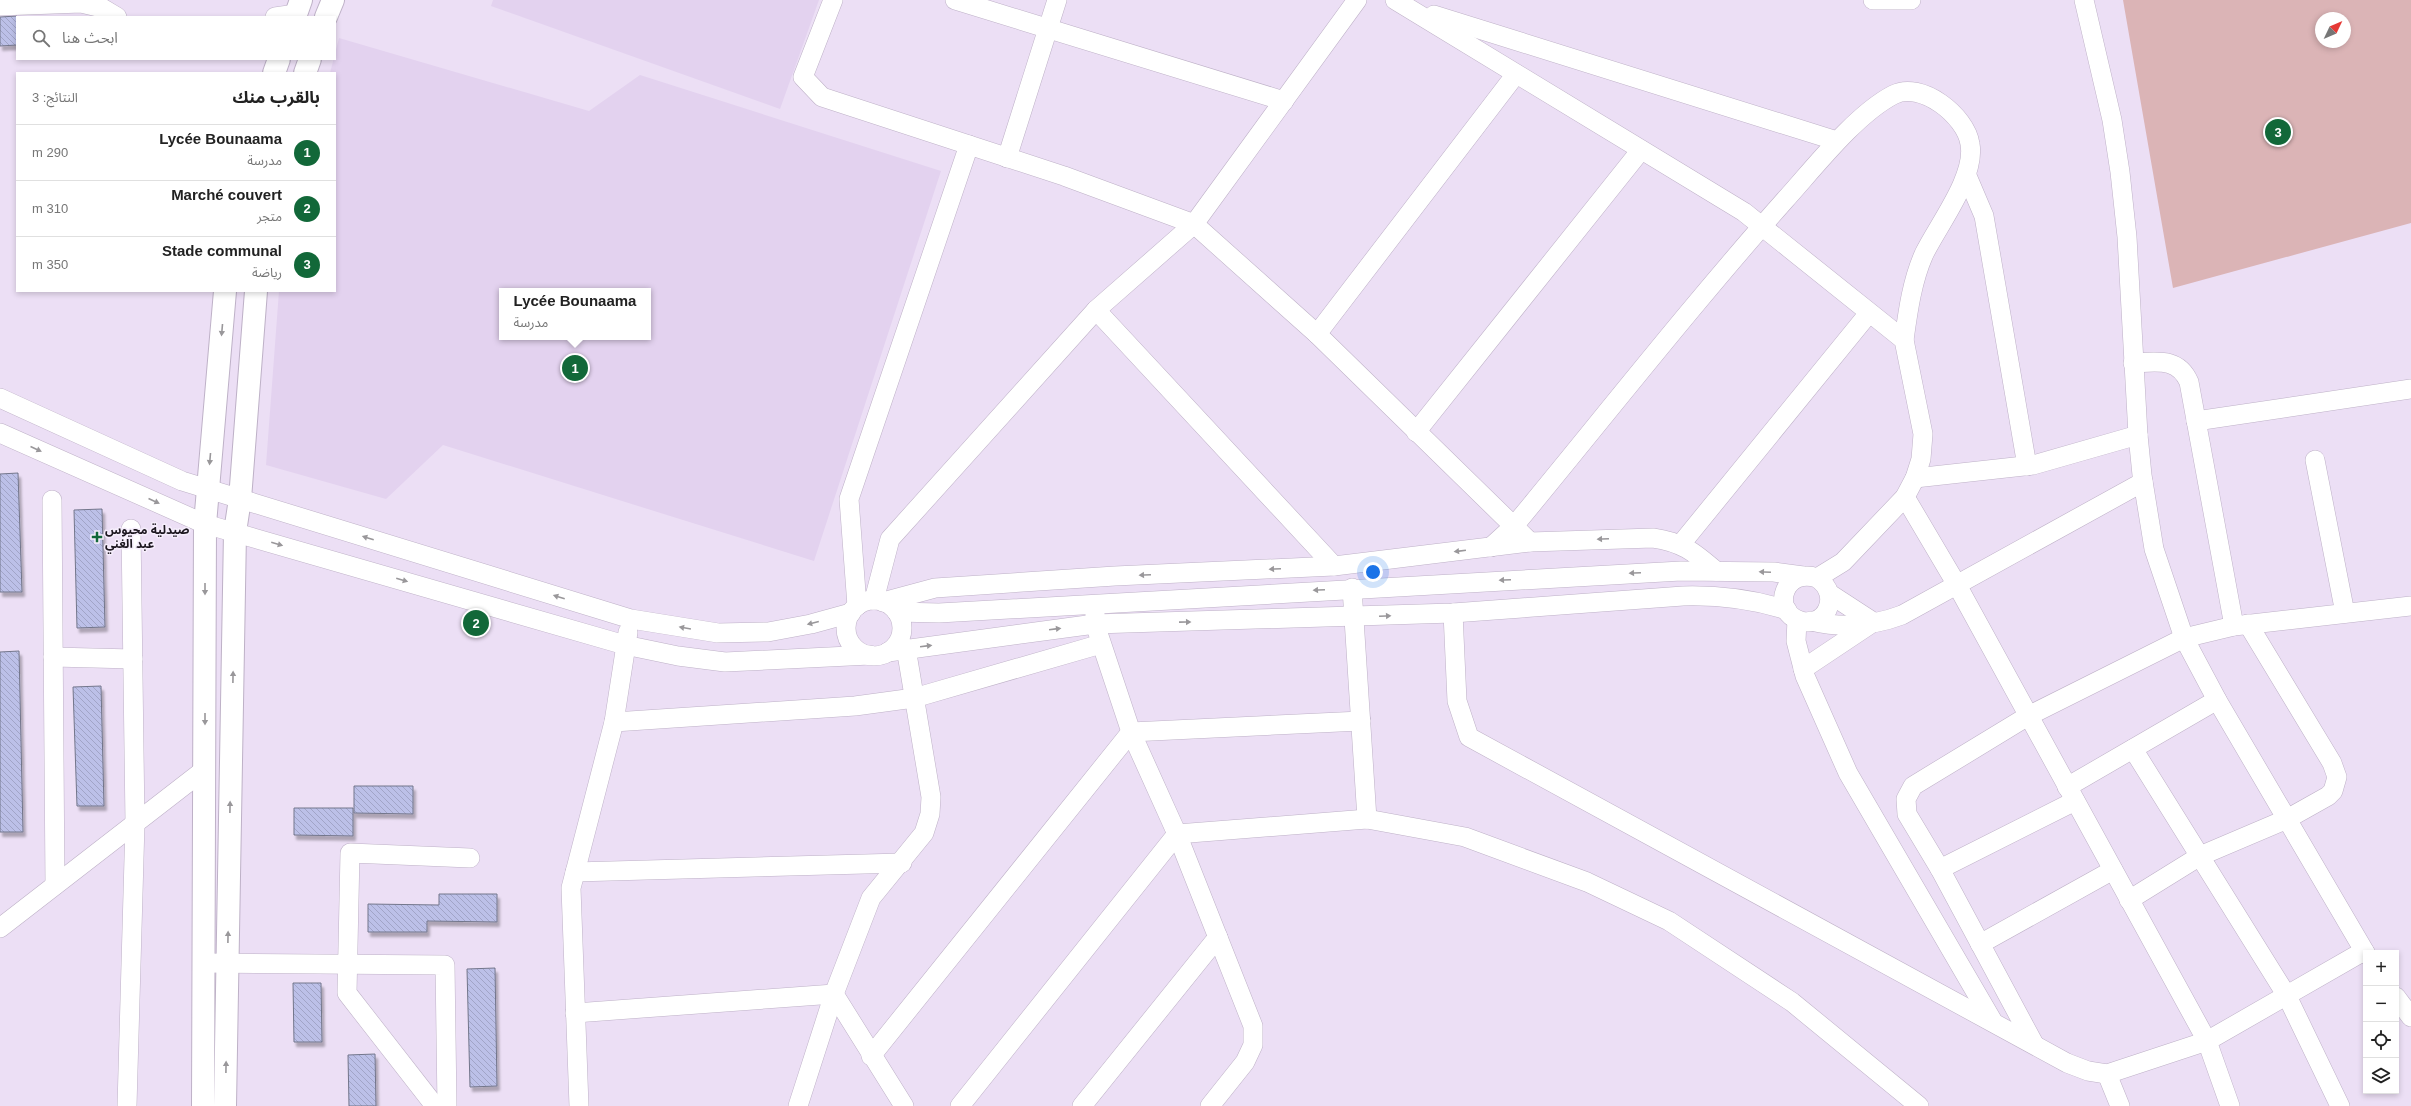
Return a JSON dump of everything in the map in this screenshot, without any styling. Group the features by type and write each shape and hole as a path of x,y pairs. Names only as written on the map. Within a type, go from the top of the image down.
{"main road":[{"path":"326,16 333,0"},
{"path":"274,72 279,60"},
{"path":"304,72 310,60"},
{"path":"203,1106 205,524 225,292"},
{"path":"225,1106 236,532 240,499 256,292"}],"street":[{"path":"833,0 803,77 822,97 970,145 1194,224 1317,334 1530,542"},
{"path":"955,0 1284,101"},
{"path":"1007,158 1057,0"},
{"path":"872,607 890,539 1096,310 1194,224 1357,0"},
{"path":"1872,0 1911,0"},
{"path":"2084,0 2112,120 2120,172 2127,237 2138,435 2143,482 2154,549 2184,638 2217,700 2363,950"},
{"path":"0,6 81,3 102,8 115,16"},
{"path":"1400,3 1744,212 1904,340"},
{"path":"1400,3 1837,141"},
{"path":"1317,334 1516,74"},
{"path":"1491,547 1514,526 1762,226 1837,141 1875,107 1895,93 1920,91 1942,104 1960,122 1970,144 1967,176 1924,253 1916,275 1904,340 1923,434 1922,459 1915,478 1905,496 1820,585"},
{"path":"888,652 900,639 902,630 872,607 849,499 970,145"},
{"path":"1416,432 1641,150"},
{"path":"1967,176 1984,216 2027,466"},
{"path":"1096,310 1334,566"},
{"path":"1681,544 1869,313"},
{"path":"2129,900 2200,856 2287,819 2328,796 2336,784 2336,769 2241,625 2196,421 2189,382 2179,368 2164,361 2134,363"},
{"path":"2196,421 2411,390"},
{"path":"0,398 182,481 208,490 631,619 718,634 760,632 811,624 935,588 1115,576 1334,566 1530,542 1653,538 1672,540 1681,544 1716,571"},
{"path":"0,433 205,524 625,645 678,656 725,662 888,652 1094,624 1355,618 1706,596 1748,599 1798,617 1842,626 1873,622 1902,615 2143,482"},
{"path":"1915,478 2027,466 2138,435"},
{"path":"2315,460 2345,613"},
{"path":"1905,496 1957,585 2207,1041 2230,1106"},
{"path":"52,500 55,885"},
{"path":"127,1106 135,823 131,529"},
{"path":"888,652 854,647 849,639 847,622 872,607 939,613 1352,588 1681,571 1774,572 1820,585"},
{"path":"1873,622 1820,585 1796,578 1786,589 1784,603 1798,617 1796,641 1803,668 1851,779 1992,1020"},
{"path":"1798,617 1824,614 1828,609 1820,585"},
{"path":"1352,588 1367,819"},
{"path":"1096,603 1094,624 1130,732 1177,834 1253,1026 1253,1045 1245,1062 1210,1106"},
{"path":"2034,1044 1940,869 1907,814 1906,799 1909,792 1919,782 2028,716 2184,638 2241,625 2411,606"},
{"path":"1453,613 1457,701 1469,737 1992,1020 2067,1063 2088,1071 2107,1074 2207,1041 2363,954"},
{"path":"579,1106 574,1012 571,888 614,722 625,645 631,619"},
{"path":"1803,668 1873,622"},
{"path":"614,722 856,706 914,698 1101,644"},
{"path":"798,1106 834,994 871,898 902,863 924,833 930,814 931,796 914,698 888,652"},
{"path":"53,657 133,658"},
{"path":"1940,869 2071,794 2133,749 2217,700"},
{"path":"871,1056 1130,732 1361,721"},
{"path":"2133,749 2287,996 2340,1106"},
{"path":"0,928 204,770"},
{"path":"960,1106 1177,834 1367,819 1465,837 1587,882 1669,921 1792,1002 1919,1106"},
{"path":"435,1106 348,993 347,964 350,854 470,858"},
{"path":"575,872 902,863"},
{"path":"1980,944 2113,870"},
{"path":"1082,1106 1218,937"},
{"path":"204,963 445,965 447,1106"},
{"path":"834,994 871,1056 904,1106"},
{"path":"574,1012 834,994"},
{"path":"2107,1074 2120,1106"}],"shaded area":[{"path":"493,0 819,0 780,109 491,6"},
{"path":"2123,0 2411,0 2411,223 2173,288"},
{"path":"339,38 589,111 640,75 941,171 814,561 443,445 386,499 266,465 279,292 336,292 336,72 330,72 333,60 336,60 336,50"}],"building":[{"path":"16,16 16,45 0,46 0,17"},
{"path":"18,473 22,592 0,592 0,474"},
{"path":"102,509 105,627 77,628 74,510"},
{"path":"19,651 23,832 0,832 0,652"},
{"path":"101,686 104,806 77,806 73,687"},
{"path":"354,786 413,786 413,814 354,813"},
{"path":"294,808 353,808 353,836 294,835"},
{"path":"439,894 497,894 497,922 427,921 427,932 368,932 368,904 439,905"},
{"path":"495,968 497,1086 470,1087 467,969"},
{"path":"293,983 321,983 322,1042 294,1042"},
{"path":"375,1054 376,1106 349,1106 348,1055"}],"place":[{"name":"Stade communal","path":"2278,132"},
{"name":"Lycée Bounaama","path":"575,368"},
{"name":"صيدلية محيوس عبد الغني","path":"97,537"},
{"name":"Marché couvert","path":"476,623"}]}
